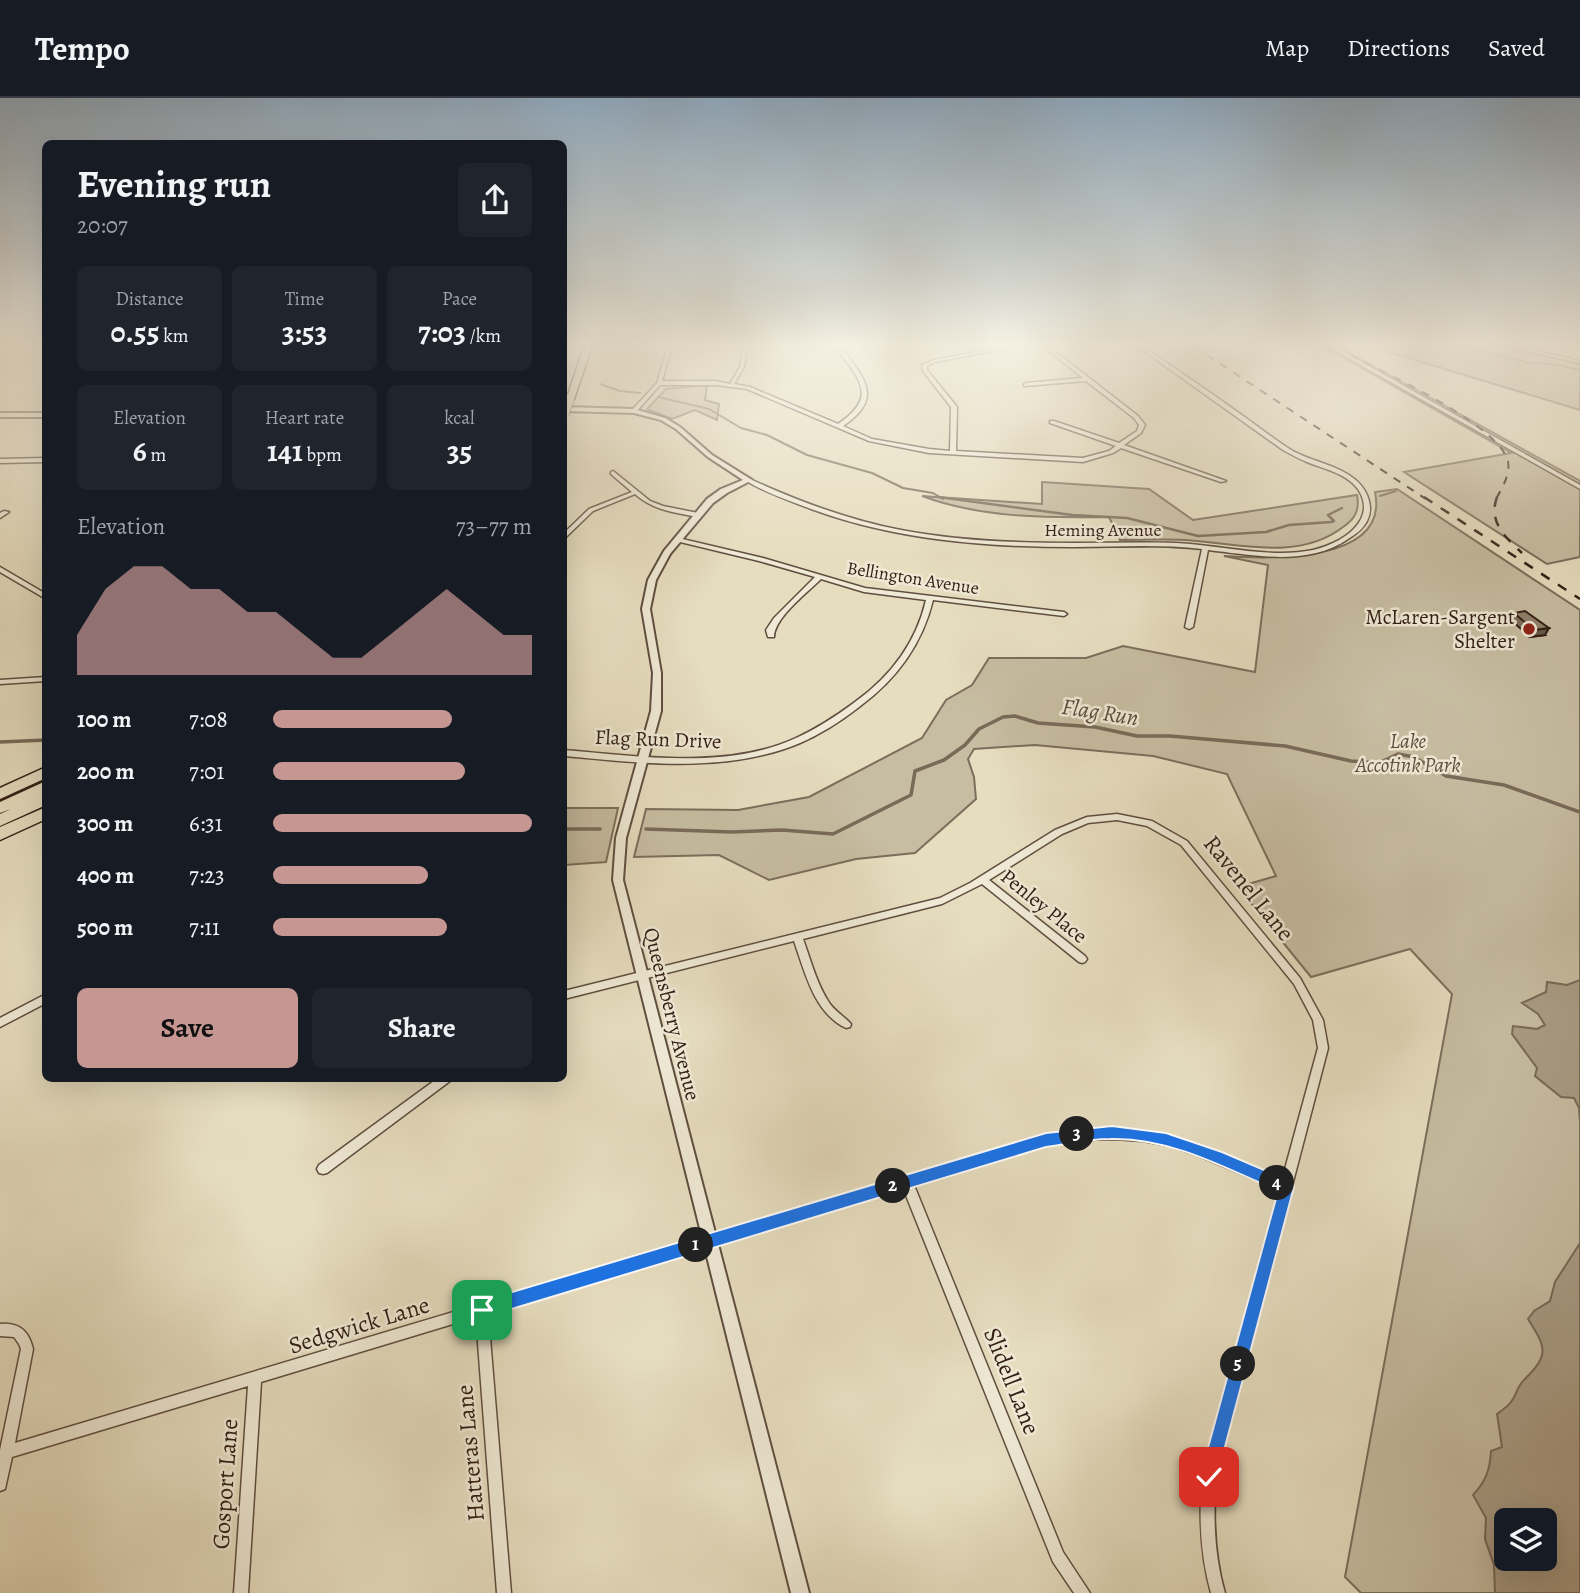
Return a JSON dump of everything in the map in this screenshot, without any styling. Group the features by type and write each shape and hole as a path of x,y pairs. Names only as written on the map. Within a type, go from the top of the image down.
{"highway":[{"path":"0,794 42,774"},
{"path":"0,808 42,788"},
{"path":"0,821 42,800"},
{"path":"0,834 42,814"}],"street":[{"name":"Heming Avenue","path":"648,416 674,425 710,456 748,480 829,513 875,526 940,538 1022,545 1175,545 1265,555 1326,547 1348,537 1363,523 1367,512 1364,495 1352,480 1293,453 1239,416"},
{"path":"815,416 888,446 953,453 1078,460 1103,456 1139,432 1141,423 1132,416"},
{"path":"839,426 853,416"},
{"path":"953,453 954,416"},
{"path":"1453,416 1580,487"},
{"path":"1052,422 1223,481"},
{"path":"0,461 42,460"},
{"path":"613,473 656,506 698,514"},
{"name":"Queensberry Avenue","path":"748,480 718,494 698,514 657,568 648,595 647,621 657,691 653,726 621,838 617,863 620,896 800,1593"},
{"path":"567,533 591,510 636,492"},
{"name":"Bellington Avenue","path":"678,540 740,553 864,590 1064,614"},
{"path":"1189,627 1205,548"},
{"path":"0,569 42,595"},
{"path":"771,635 770,630 776,620 819,577"},
{"name":"Flag Run Drive","path":"567,753 705,761 756,754 796,743 832,725 881,685 901,664 922,630 930,599"},
{"path":"0,682 42,679"},
{"name":"Ravenel Lane","path":"567,994 927,906 984,881 1065,827 1090,818 1114,816 1139,820 1174,836 1192,850 1297,981 1318,1020 1322,1058 1209,1477 1206,1506 1208,1546 1219,1593"},
{"name":"Penley Place","path":"984,881 1082,959"},
{"path":"798,938 824,1002 831,1013 846,1024"},
{"path":"0,1023 42,1000"},
{"path":"323,1169 441,1082"},
{"name":"Sedgwick Lane","path":"7,1452 1046,1140 1112,1132 1150,1136 1195,1147 1286,1187"},
{"name":"Slidell Lane","path":"907,1182 1058,1557 1083,1593"},
{"name":"Hatteras Lane","path":"482,1310 504,1593"},
{"path":"0,1330 15,1330 22,1335 27,1349 0,1484"},
{"name":"Gosport Lane","path":"241,1593 255,1378"}],"green space":[{"path":"1446,416 1463,416 1580,481 1580,557 1547,564 1404,472 1511,453"},
{"path":"1042,482 1149,489 1193,520 1357,495 1358,505 1351,521 1325,538 1306,544 1266,548 1185,540 1120,540 1109,517 1038,517 991,513 922,496 1042,504"},
{"name":"Lake Accotink Park","path":"1397,489 1580,610 1580,1593 1361,1593 1345,1577 1452,994 1410,949 1311,977 1238,887 1276,876 1227,774 1153,756 1035,745 974,749 968,759 974,777 976,799 915,853 856,859 769,880 719,855 634,857 646,809 738,810 809,797 922,738 946,700 972,685 989,658 1086,658 1123,646 1255,672 1268,565 1224,556 1295,556 1322,552 1345,545 1364,533 1375,516 1375,492"},
{"path":"567,808 618,808 606,862 567,865"}],"shaded area":[{"path":"1580,980 1580,1122 1579,1108 1574,1098 1561,1097 1535,1076 1537,1068 1512,1034 1513,1026 1537,1029 1545,1025 1538,1014 1522,1003 1546,992 1547,982 1567,985"},
{"path":"1580,1243 1580,1593 1495,1593 1494,1571 1557,1571 1557,1508 1494,1508 1494,1565 1485,1539 1486,1518 1473,1495 1486,1475 1491,1451 1502,1447 1497,1414 1512,1401 1520,1385 1541,1358 1542,1345 1528,1319 1534,1311 1550,1301 1555,1282"}],"building":[{"path":"1525,611 1549,628 1534,630 1514,613"}],"waterway":[{"path":"720,416 741,428 767,435 807,455 872,473 903,488 933,493 940,497"},
{"path":"1380,496 1396,491"},
{"path":"940,497 1072,515 1127,518 1198,536 1266,532 1289,525 1331,522 1334,521 1328,515 1342,508"},
{"name":"Flag Run","path":"646,829 732,832 782,830 833,834 911,795 915,771 944,760 965,745 979,729 1003,717 1015,716 1038,723 1095,727 1137,736 1170,736 1285,746 1351,761 1379,763 1398,754 1414,757 1446,776 1504,785 1580,812"},
{"name":"Flag Run","path":"0,742 42,740"},
{"name":"Flag Run","path":"567,829 600,829"}],"railway":[{"path":"1299,416 1426,499"},
{"path":"1462,416 1497,444 1507,458 1506,479 1497,497"},
{"path":"1424,497 1580,599"},
{"path":"1497,497 1496,521 1504,535 1522,553"}],"place":[{"name":"McLaren-Sargent Shelter","path":"1529,629"}],"route":[{"path":"482,1310 1046,1140 1112,1132 1166,1139 1195,1147 1286,1187 1209,1477"}]}
